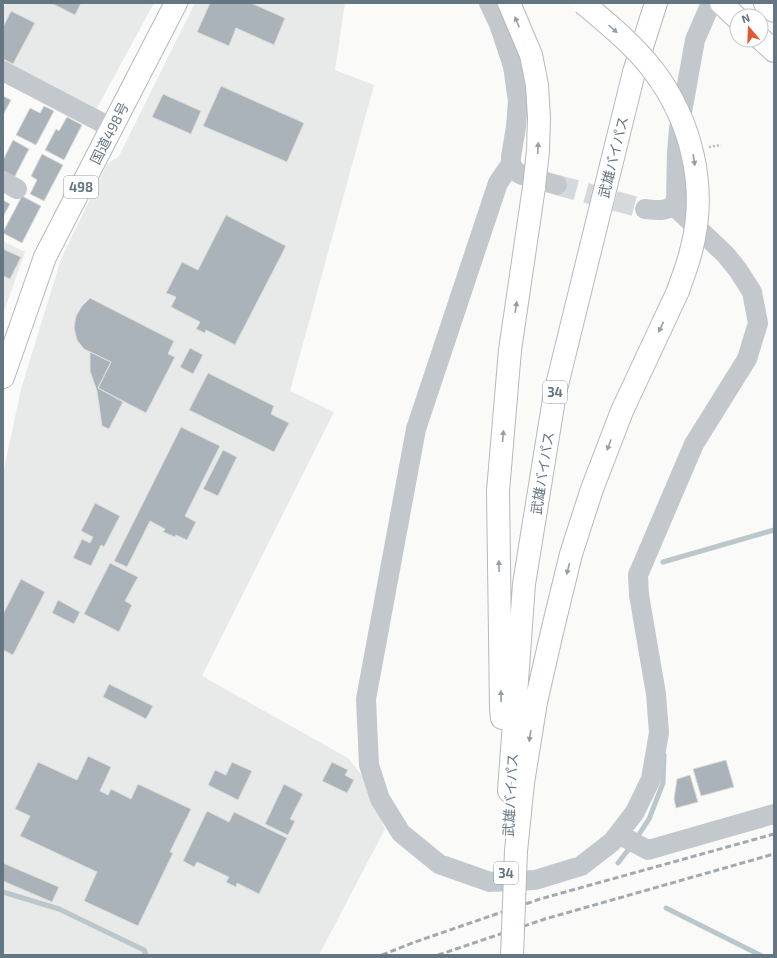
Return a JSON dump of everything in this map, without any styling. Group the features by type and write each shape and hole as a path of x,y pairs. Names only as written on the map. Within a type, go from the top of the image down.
{"highway":[{"name":"国道498号","path":"3,377 45,257 176,3"},
{"path":"509,3 531,55 537,85 539,118 538,151 534,187 510,350 498,491 501,708 516,787 516,852 512,955"},
{"path":"516,787 552,632 572,554 592,489 622,411 678,291 692,251 697,217 697,182 692,149 683,120 668,91 653,69 630,44 583,3"},
{"name":"武雄バイパス","path":"503,955 516,787 524,584 555,393 634,72 656,3"},
{"path":"721,3 729,10"},
{"path":"765,3 774,11"}],"street":[{"path":"489,3 499,24 513,66 518,101 511,164 515,171 522,175 556,185"},
{"path":"645,209 660,211 669,208 676,201 679,129 695,40 711,3"},
{"path":"3,72 112,128"},
{"path":"511,164 498,183 416,429 366,699 369,766 380,799 401,832 439,864 490,882 536,880 581,866 612,842 635,812 651,778 659,733 656,694 639,595 638,575 694,444 747,359 758,324 752,292 738,270 724,254 673,205"},
{"path":"618,834 648,850 774,814"}],"shaded area":[{"path":"6,3 154,3 96,110 3,63 3,10"},
{"path":"195,3 345,3 335,70 374,85 290,391 334,412 202,676 348,758 364,778 385,829 319,955 3,955 3,474 21,389 61,259 107,164 119,156"},
{"path":"3,241 25,252 3,314"}],"building":[{"path":"51,3 81,3 75,15"},
{"path":"210,3 251,3 285,18 274,45 236,28 229,46 197,32"},
{"path":"11,11 35,23 13,64 3,59 3,27"},
{"path":"221,86 304,123 287,162 203,126"},
{"path":"163,94 201,111 191,134 152,117"},
{"path":"3,96 11,100 3,115"},
{"path":"44,106 54,111 36,145 16,135 30,108 40,113"},
{"path":"67,117 82,125 64,160 45,150 56,129 59,131"},
{"path":"13,140 29,149 14,178 3,172 3,160"},
{"path":"42,154 63,165 44,201 30,194 37,180 31,176"},
{"path":"22,196 41,206 22,243 3,232"},
{"path":"3,200 10,204 3,217"},
{"path":"226,215 286,246 235,345 206,330 205,333 196,329 200,322 171,307 176,297 166,293 182,262 198,270"},
{"path":"3,249 21,257 10,279 3,276"},
{"path":"90,298 174,341 168,354 175,357 146,413 98,388 111,362 84,349 77,340 74,328 76,316 82,306"},
{"path":"190,348 203,355 193,374 180,367"},
{"path":"90,352 111,362 98,388 123,402 109,429 102,426 97,391 90,371"},
{"path":"208,373 274,406 271,414 289,423 274,452 189,410"},
{"path":"181,427 220,446 185,516 196,522 187,540 176,535 175,537 163,532 165,529 150,521 127,567 114,561"},
{"path":"223,450 237,457 218,496 203,489"},
{"path":"95,503 120,516 104,547 101,545 91,566 73,558 82,539 90,543 93,537 81,531"},
{"path":"110,563 138,577 125,601 132,605 119,632 84,614"},
{"path":"21,579 45,592 13,655 3,650 3,614"},
{"path":"58,600 80,612 74,624 52,613"},
{"path":"109,684 153,706 146,719 103,697"},
{"path":"88,756 111,767 100,791 108,795 111,789 131,799 138,784 191,809 170,852 173,853 138,926 84,901 97,872 20,836 30,816 15,809 38,762 77,780"},
{"path":"726,760 734,787 701,796 693,769"},
{"path":"232,762 252,771 238,800 208,785 215,770 226,775"},
{"path":"332,762 348,770 345,775 354,780 347,793 322,781"},
{"path":"690,775 698,802 676,808 674,799 677,779"},
{"path":"284,784 303,794 290,819 295,821 288,835 265,824"},
{"path":"207,811 229,822 234,812 287,838 259,894 237,883 236,887 226,882 229,877 197,862 194,867 183,861"},
{"path":"3,863 59,887 52,902 3,881"}],"waterway":[{"path":"663,562 774,530"},
{"path":"636,839 649,819 663,783 664,755"},
{"path":"618,863 632,845"},
{"path":"3,892 59,909 144,950 146,955"},
{"path":"666,908 760,955"}],"tunnel":[{"path":"557,185 645,209"}],"railway":[{"path":"382,955 415,942 540,899 774,834"},
{"path":"438,955 545,919 774,854"}]}
